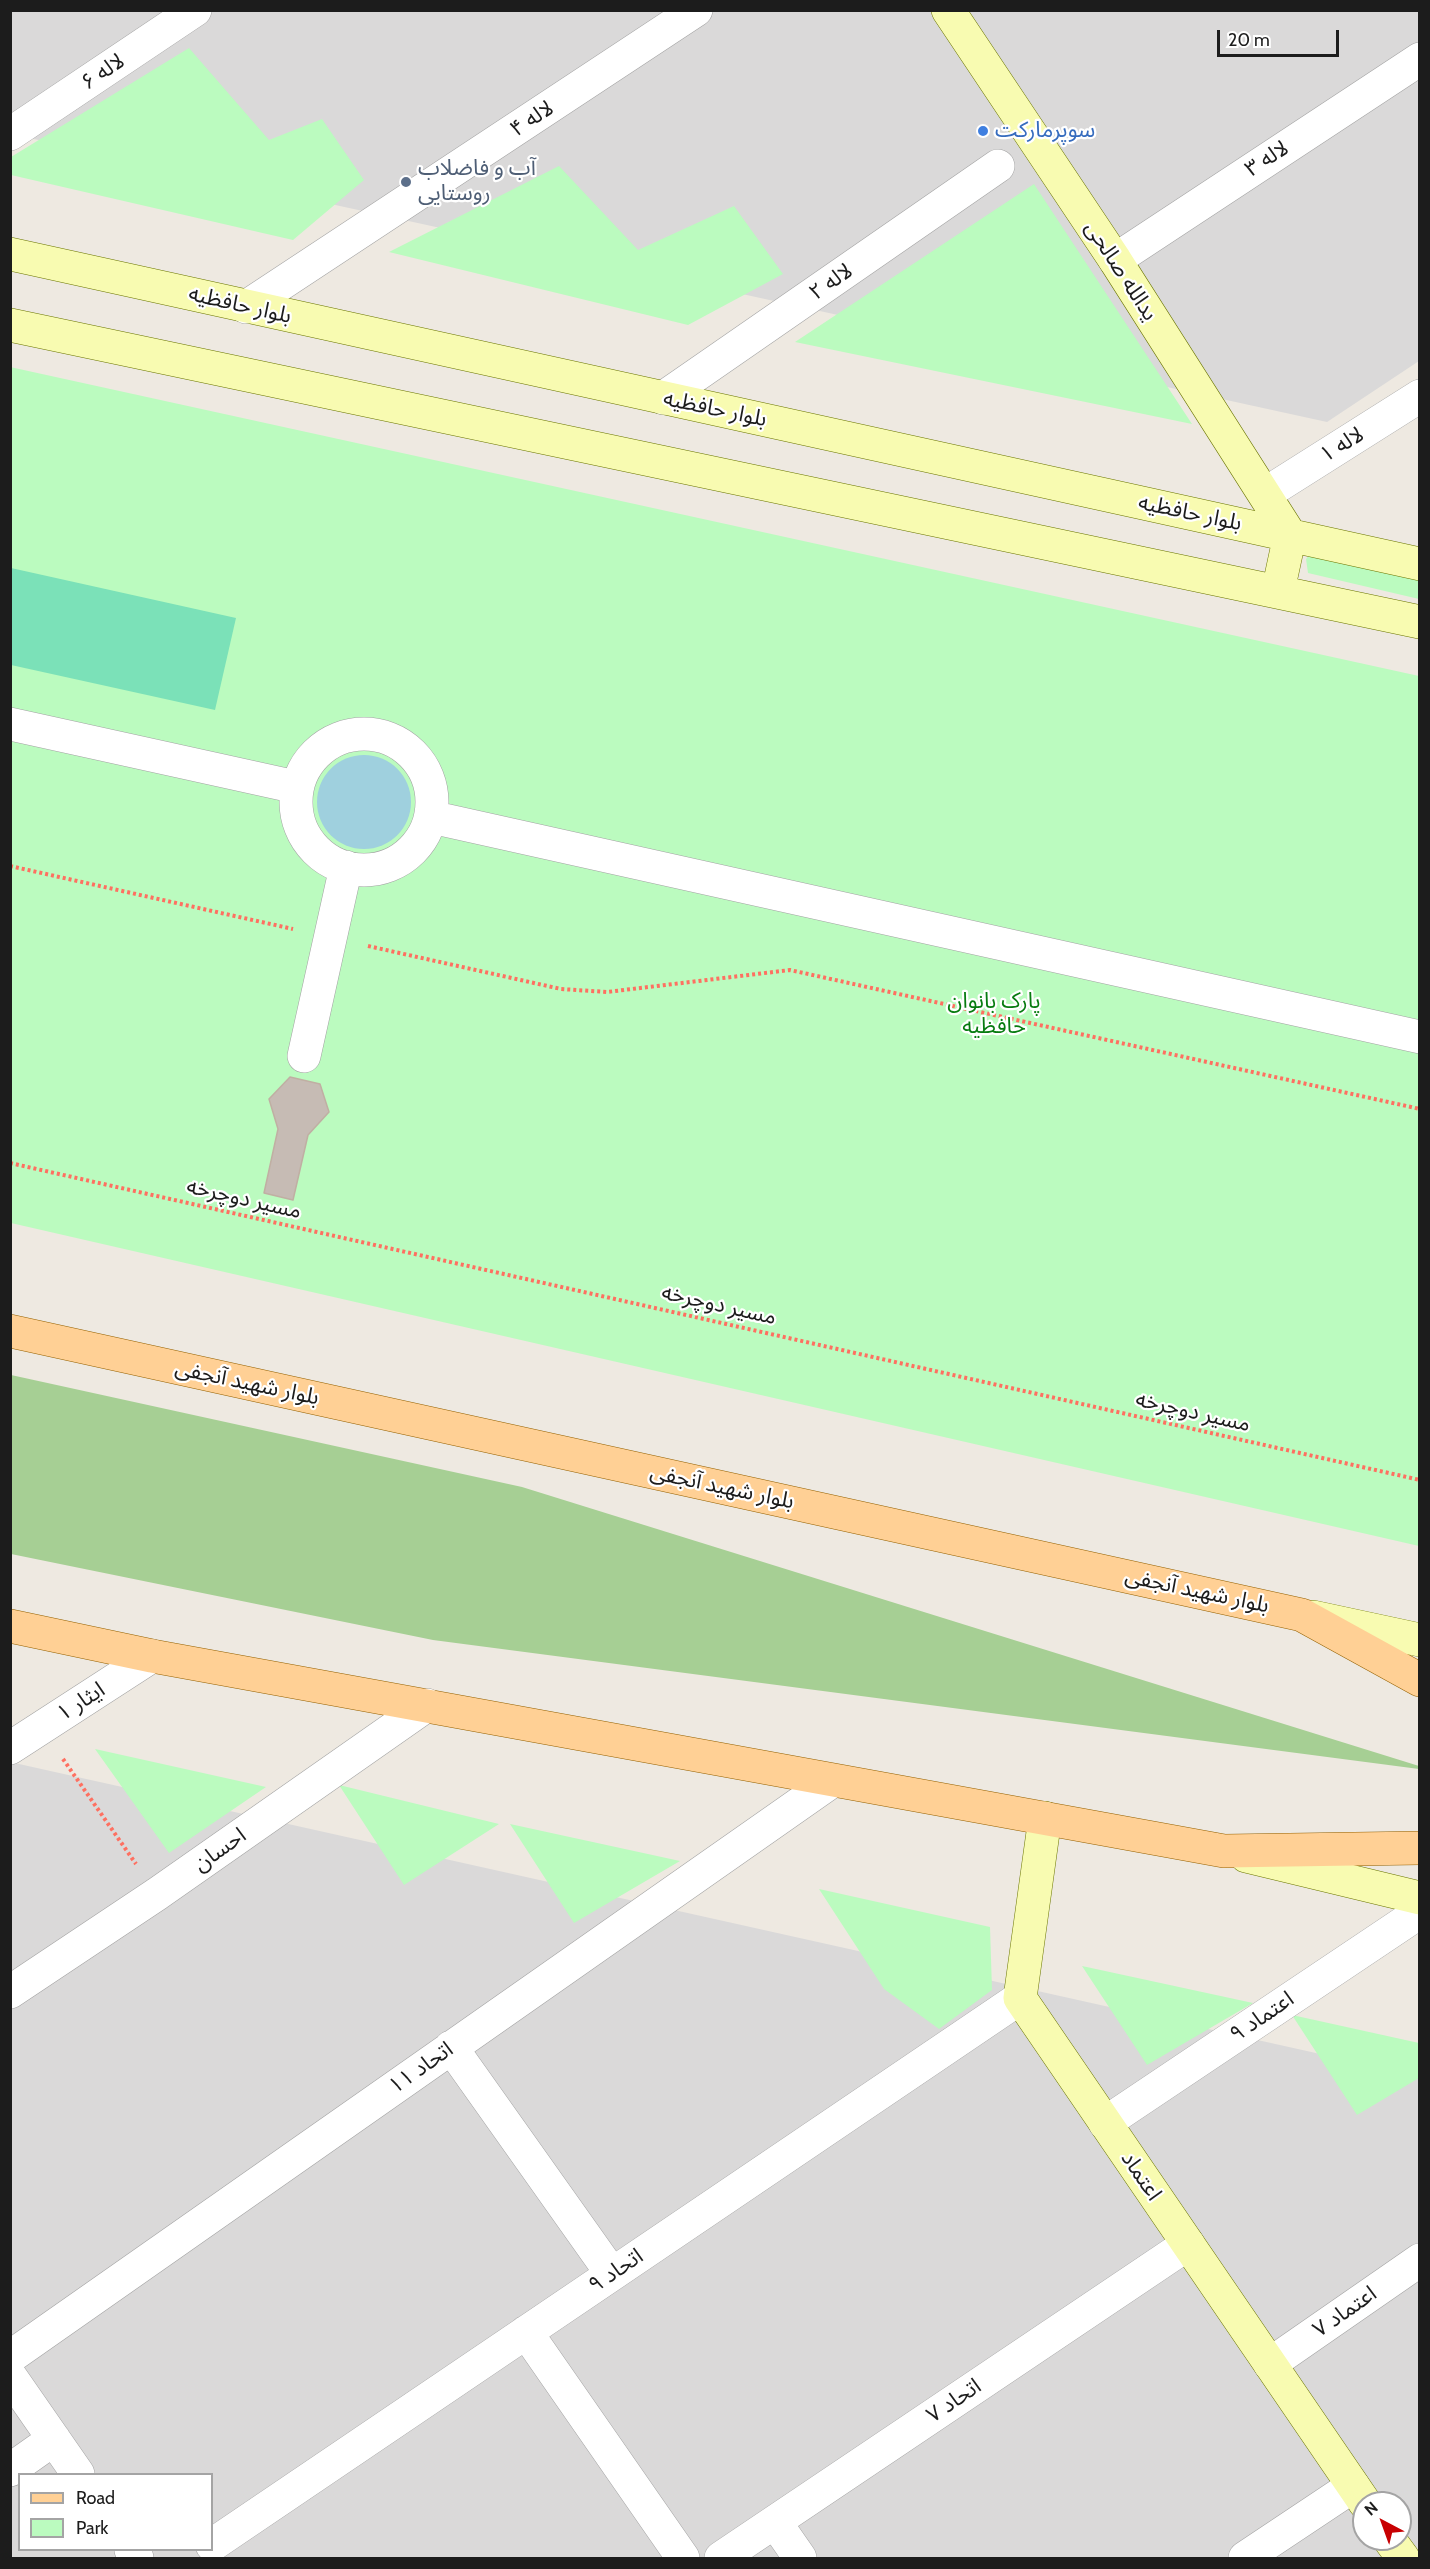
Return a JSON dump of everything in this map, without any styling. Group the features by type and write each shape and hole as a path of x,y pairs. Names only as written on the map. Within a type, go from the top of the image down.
{"main road":[{"name":"یدالله صالحی","path":"957,14 1290,535"},
{"name":"بلوار حافظیه","path":"10,254 1419,564"},
{"path":"10,325 1419,622"},
{"path":"1278,591 1290,535"},
{"name":"بلوار شهید آنجفی","path":"10,1331 1302,1615 1419,1680"},
{"path":"1302,1615 1419,1640"},
{"path":"10,1626 152,1656 1224,1851 1419,1898"},
{"path":"1020,1998 1045,1818"},
{"path":"1224,1851 1419,1848"},
{"name":"اعتماد","path":"1020,1998 1357,2491"}],"street":[{"name":"لاله ۶","path":"10,134 195,10"},
{"name":"لاله ۴","path":"246,307 696,10"},
{"name":"لاله ۳","path":"1114,260 1419,59"},
{"name":"لاله ۲","path":"663,398 998,166"},
{"name":"لاله ۱","path":"1265,494 1419,396"},
{"path":"10,724 297,788"},
{"path":"367,734 390,739 411,752 425,770 432,794 430,817 422,839 406,857 384,868 360,871 337,866 317,853 303,834 296,811 297,788 306,765 322,748 344,737 367,734"},
{"path":"430,817 1419,1037"},
{"path":"304,1056 346,867"},
{"name":"ایثار ۱","path":"10,1748 152,1656"},
{"name":"احسان","path":"10,1992 157,1894 427,1705"},
{"name":"اتحاد ۱۱","path":"10,2357 832,1781"},
{"name":"اعتماد ۹","path":"1106,2122 1419,1912"},
{"name":"اتحاد ۹","path":"213,2544 1020,1998"},
{"path":"451,2047 612,2274"},
{"name":"اتحاد ۷","path":"721,2559 1188,2244"},
{"name":"اعتماد ۷","path":"1270,2364 1419,2260"},
{"path":"526,2332 683,2559"},
{"path":"10,2376 77,2473"},
{"path":"10,2469 54,2439"},
{"path":"1245,2559 1352,2498"},
{"path":"775,2522 801,2559"}],"path":[{"path":"10,866 582,992 607,992 790,970 1419,1109"},
{"name":"مسیر دوچرخه","path":"10,1163 1419,1480"},
{"path":"41,1728 157,1894"}],"shaded area":[{"path":"11,11 1419,11 1419,361 1327,422 11,134"},
{"path":"10,1762 1419,2076 1419,2558 11,2558"}],"green space":[{"path":"189,48 269,140 322,119 364,180 293,240 11,175 11,157"},
{"path":"559,166 638,250 734,206 783,274 688,325 389,252"},
{"path":"1034,184 1192,424 795,342"},
{"name":"پارک بانوان حافظیه","path":"10,367 1419,676 1419,1546 11,1223"},
{"path":"1312,552 1419,579 1419,599 1308,573 1306,559"},
{"path":"11,568 236,618 215,710 11,665"},
{"path":"11,1375 522,1487 1419,1766 1419,1769 433,1640 11,1554"},
{"path":"95,1749 266,1787 169,1853"},
{"path":"339,1785 499,1824 404,1885"},
{"path":"510,1824 680,1861 574,1923"},
{"path":"819,1889 990,1927 992,1990 939,2029 884,1989"},
{"path":"1082,1966 1253,2003 1147,2065"},
{"path":"1292,2015 1419,2043 1419,2078 1357,2115"}],"water":[{"path":"364,755 382,759 397,769 407,784 411,802 407,820 397,835 382,845 364,849 346,845 331,835 321,820 317,802 321,784 331,769 346,759"}],"building":[{"path":"290,1077 320,1084 329,1112 308,1135 293,1200 264,1193 278,1129 269,1099"}],"place":[{"name":"سوپرمارکت","path":"983,131"},
{"name":"آب و فاضلاب روستایی","path":"406,182"}]}
